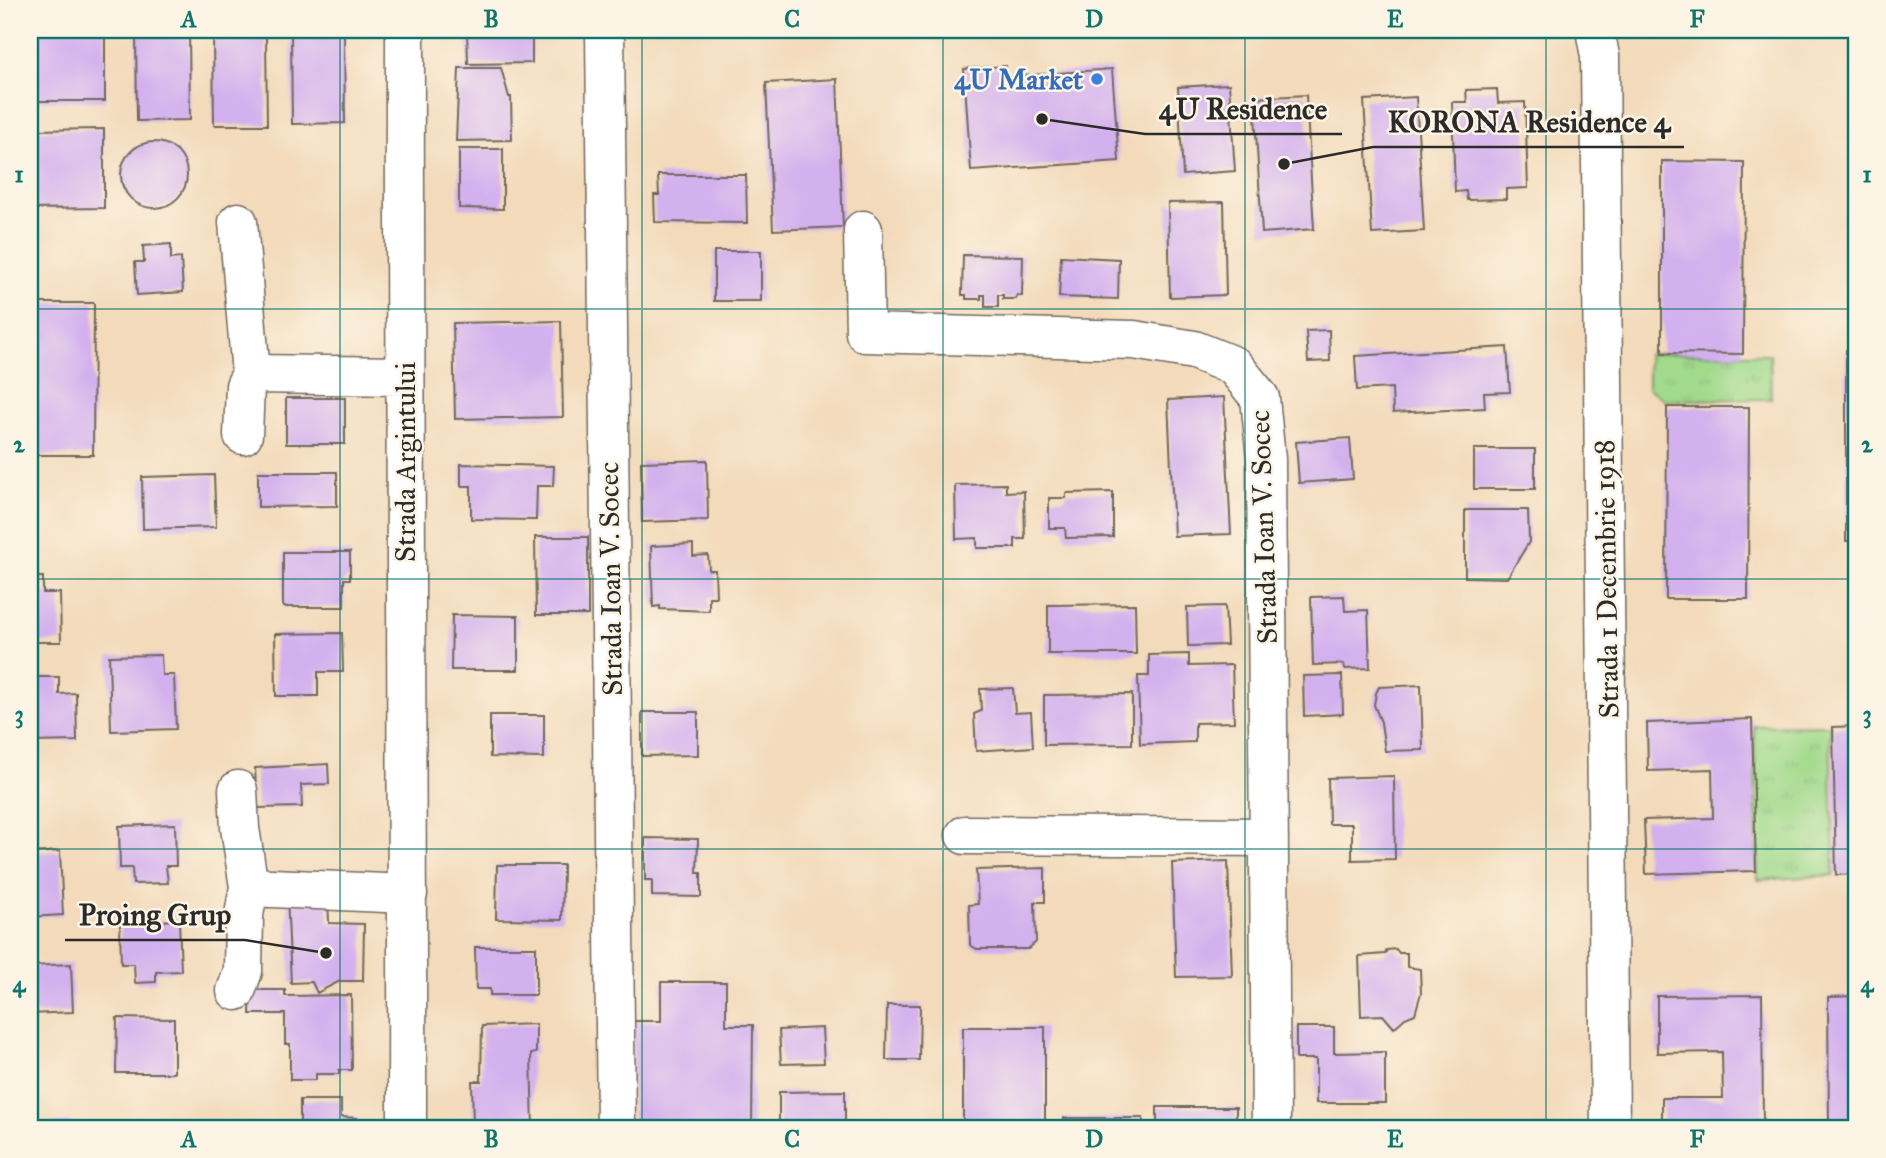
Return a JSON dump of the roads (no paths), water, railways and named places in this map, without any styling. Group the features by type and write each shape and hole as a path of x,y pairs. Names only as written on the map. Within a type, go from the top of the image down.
{"street":[{"name":"Strada Argintului","path":"405,30 407,1128"},
{"name":"Strada Ioan V. Socec","path":"605,30 616,1128"},
{"name":"Strada 1 Decembrie 1918","path":"1595,30 1600,56 1610,1128"},
{"path":"238,222 251,374 245,386 243,435"},
{"name":"Strada Ioan V. Socec","path":"863,230 864,334 1134,340 1195,349 1234,366 1260,398 1266,459 1271,1128"},
{"path":"251,374 404,376"},
{"path":"236,990 243,971 244,915 249,887 240,828 239,790"},
{"path":"965,835 1269,837"},
{"path":"249,887 408,894"}],"place":[{"name":"4U Market","path":"1097,79"},
{"name":"4U Residence","path":"1042,119"},
{"name":"KORONA Residence 4","path":"1284,164"},
{"name":"Proing Grup","path":"326,953"}]}
